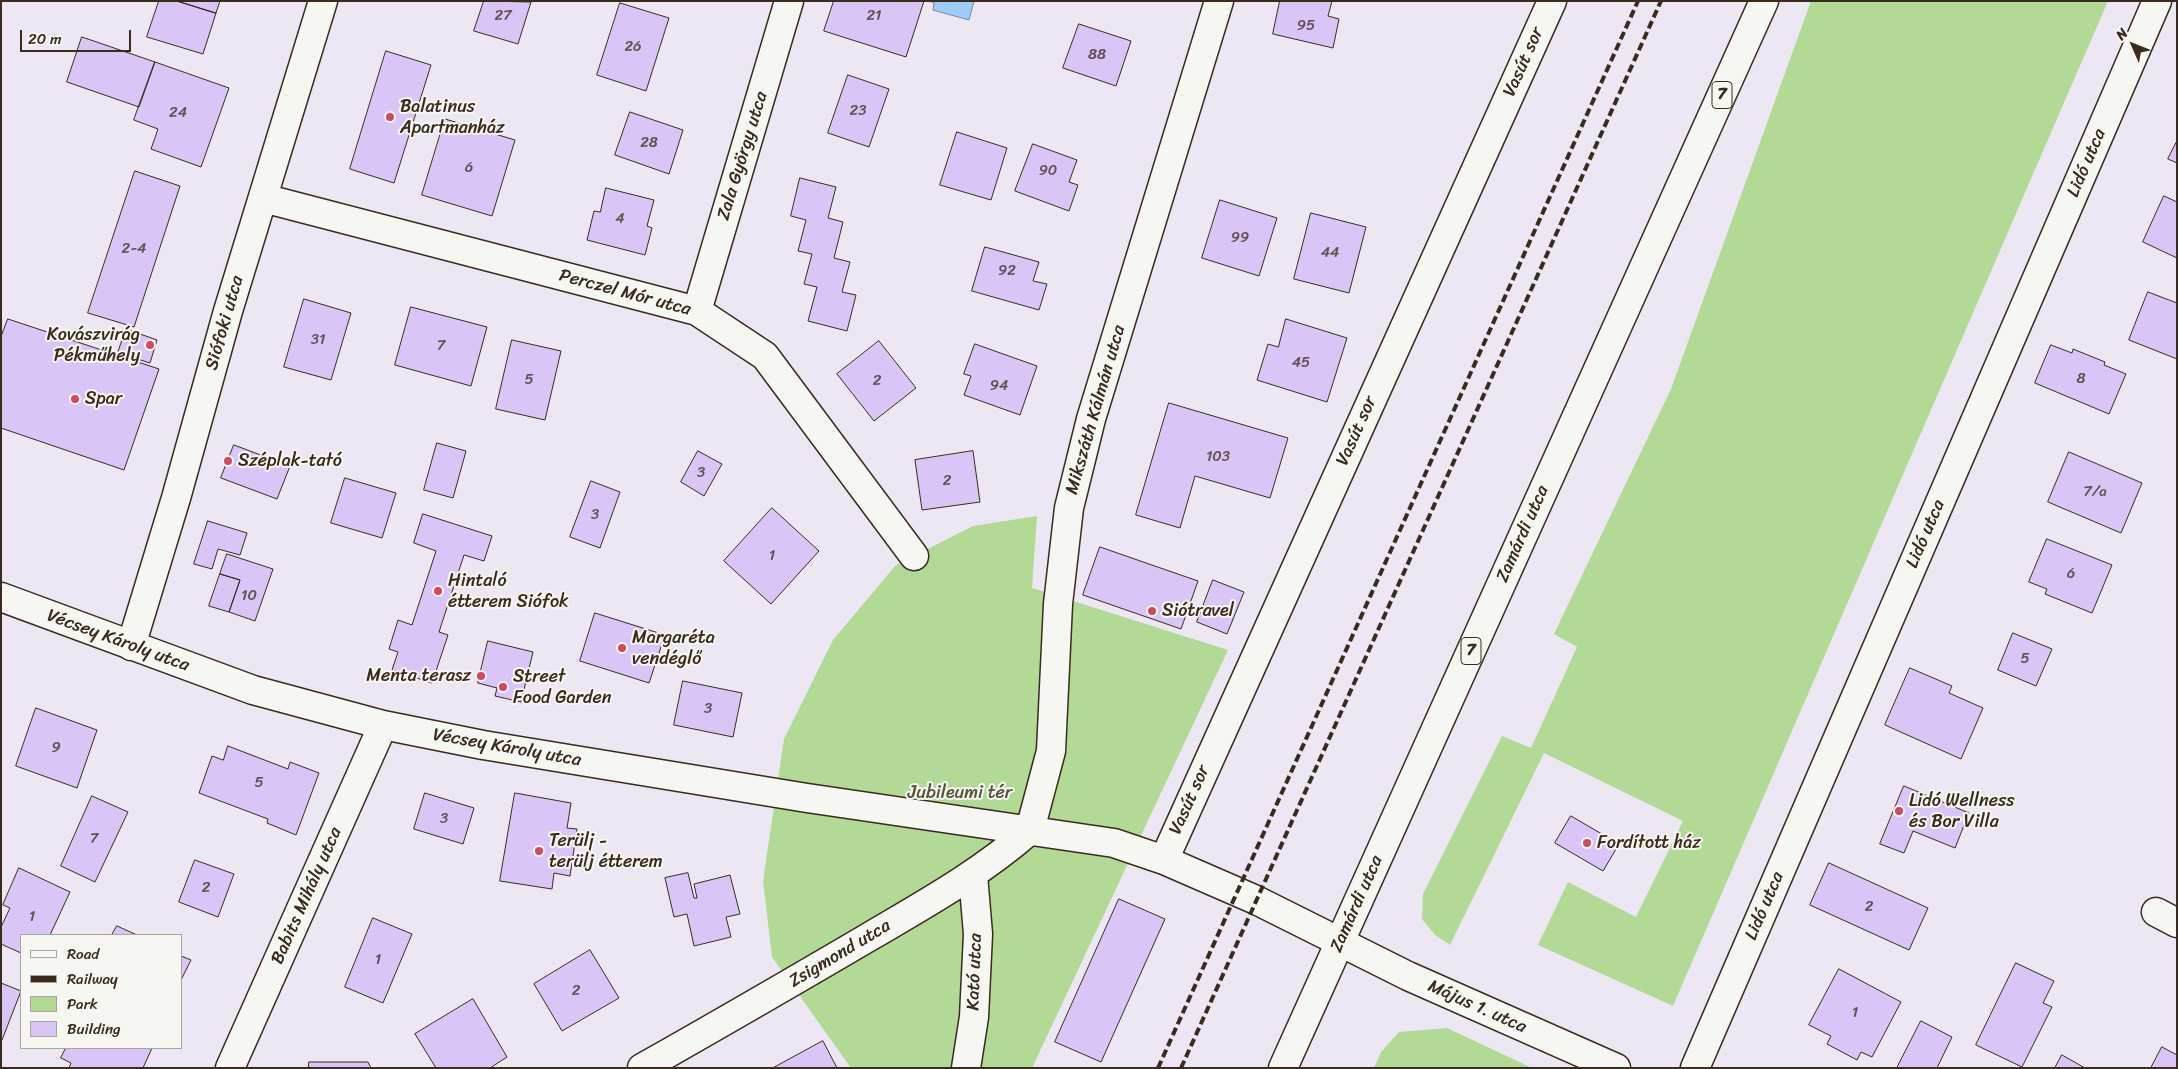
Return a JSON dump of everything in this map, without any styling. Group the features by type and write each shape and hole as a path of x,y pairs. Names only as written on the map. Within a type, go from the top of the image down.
{"street":[{"name":"Siófoki utca","path":"130,646 176,498 228,311 323,1"},
{"name":"Zala György utca","path":"697,311 789,1"},
{"name":"Mikszáth Kálmán utca","path":"1030,830 1050,752 1058,604 1069,508 1091,419 1219,1"},
{"name":"Vasút sor","path":"1164,860 1552,1"},
{"name":"Zamárdi utca","path":"1283,1068 1764,1"},
{"name":"Lidó utca","path":"1695,1068 2157,1"},
{"name":"Perczel Mór utca","path":"263,198 697,311 765,356 914,556"},
{"name":"Vécsey Károly utca","path":"3,603 253,690 383,725 483,745 807,798 1030,830"},
{"name":"Babits Mihály utca","path":"230,1068 383,725"},
{"path":"1030,830 1114,843 1164,860 1256,900 1339,942"},
{"name":"Zsigmond utca","path":"642,1068 786,986 973,875 1006,851 1030,830"},
{"name":"Kató utca","path":"966,1068 974,1017 978,934 973,875"},
{"name":"Május 1. utca","path":"1339,942 1408,976 1616,1068"}],"green space":[{"path":"1811,1 2108,1 1673,1006 1538,945 1568,882 1636,917 1683,821 1544,753 1450,945 1435,935 1422,919 1423,894 1502,736 1531,748 1577,647 1554,634 1671,389"},
{"name":"Jubileumi tér","path":"1037,516 1032,588 1228,650 1032,1068 851,1068 772,957 763,881 784,739 833,640 896,565 973,526"},
{"path":"1447,1028 1532,1068 1374,1068 1381,1052 1399,1032"}],"water":[{"path":"929,1 974,1 969,20 933,10 934,3"}],"building":[{"path":"159,1 177,1 216,13 203,54 147,37"},
{"path":"177,1 220,1 216,13"},
{"path":"484,1 531,2 518,44 474,31"},
{"path":"834,1 924,1 906,57 824,31"},
{"path":"1280,1 1332,1 1328,16 1339,19 1333,48 1273,34"},
{"path":"620,3 669,18 646,91 597,75"},
{"path":"1079,24 1131,41 1116,86 1063,68"},
{"path":"82,37 155,62 139,107 67,82"},
{"name":"Balatinus Apartmanház","path":"386,51 431,65 394,183 350,169"},
{"path":"155,62 229,88 201,167 151,149 158,129 134,120"},
{"path":"848,75 889,89 869,147 828,133"},
{"path":"630,112 683,130 669,174 615,155"},
{"path":"445,119 515,140 492,216 422,195"},
{"path":"957,132 1007,148 991,200 940,185"},
{"path":"2177,141 2177,163 2168,159"},
{"path":"1033,144 1077,160 1069,182 1078,185 1069,211 1015,191"},
{"path":"135,171 180,186 134,327 88,313"},
{"path":"800,178 836,187 828,218 843,222 834,258 850,262 842,292 856,295 847,331 808,321 817,287 804,284 812,254 798,251 806,220 791,216"},
{"path":"606,188 654,200 647,226 652,228 645,255 587,240 594,211 600,212"},
{"path":"2164,196 2177,202 2177,258 2143,242"},
{"path":"1220,200 1277,218 1259,276 1202,258"},
{"path":"1311,213 1366,227 1349,293 1294,279"},
{"path":"985,247 1039,262 1033,281 1047,284 1039,310 972,291"},
{"path":"2148,292 2177,303 2177,359 2129,340"},
{"path":"304,299 351,313 331,380 284,367"},
{"path":"411,307 487,327 471,386 395,365"},
{"name":"Spar","path":"8,319 159,369 124,470 1,428 1,337"},
{"path":"1286,319 1347,338 1327,402 1257,380 1268,344 1278,347"},
{"path":"126,329 157,340 150,363 118,353"},
{"path":"512,340 561,351 545,420 496,409"},
{"path":"879,341 916,388 874,421 837,374"},
{"path":"975,344 1037,366 1020,415 964,395 971,376 964,374"},
{"path":"2051,345 2072,353 2073,349 2105,362 2104,365 2126,374 2109,414 2035,383"},
{"path":"1169,403 1288,438 1270,498 1195,476 1180,528 1136,515"},
{"path":"437,443 466,451 453,498 424,490"},
{"path":"234,445 290,466 277,499 221,478"},
{"path":"698,451 722,464 704,496 681,482"},
{"path":"973,451 980,502 922,510 915,460"},
{"path":"2069,452 2142,483 2121,533 2048,502"},
{"path":"345,478 396,493 382,538 331,523"},
{"path":"591,481 620,492 600,548 570,537"},
{"path":"772,508 819,551 771,604 724,561"},
{"name":"Hintaló étterem Siófok","path":"423,514 492,536 484,561 464,555 439,632 448,635 432,683 392,670 398,652 389,649 398,620 412,625 436,551 414,543"},
{"path":"208,521 247,533 240,555 218,549 212,569 194,564"},
{"path":"2047,539 2112,565 2092,613 2045,594 2047,589 2029,582"},
{"path":"1100,547 1198,581 1181,629 1083,595"},
{"path":"227,554 273,569 255,621 229,612 240,580 220,574"},
{"path":"220,574 240,580 229,612 209,606"},
{"path":"1213,580 1244,592 1227,634 1197,622"},
{"name":"Margaréta vendéglő","path":"595,613 665,635 649,683 580,661"},
{"path":"2013,633 2052,649 2036,686 1998,670"},
{"path":"488,641 533,652 521,702 495,696 497,688 478,683"},
{"path":"1910,668 1952,686 1949,693 1983,708 1961,759 1885,725"},
{"path":"683,681 742,693 733,737 674,725"},
{"path":"36,708 97,730 77,788 16,766"},
{"path":"228,746 288,769 290,762 319,773 296,835 267,823 268,819 199,793 212,756 223,760"},
{"path":"1904,786 1969,813 1955,848 1913,831 1904,853 1880,844"},
{"path":"425,793 474,808 463,844 414,829"},
{"name":"Terülj - terülj étterem","path":"515,793 571,803 567,828 577,829 570,876 554,873 552,889 500,881"},
{"path":"92,796 128,812 95,882 61,866"},
{"name":"Fordított ház","path":"1571,816 1619,844 1603,871 1555,843"},
{"path":"195,860 234,874 218,917 179,902"},
{"path":"1829,863 1928,908 1909,950 1810,905"},
{"path":"19,868 70,892 50,934 20,934 20,953 1,944 1,927 10,908 3,905"},
{"path":"688,873 694,898 697,898 694,884 730,875 740,914 726,917 731,937 694,946 687,914 674,917 665,878"},
{"path":"1119,899 1165,919 1101,1062 1055,1042"},
{"path":"373,918 412,934 383,1003 345,987"},
{"path":"117,926 135,934 113,934"},
{"path":"590,950 619,998 562,1031 534,984"},
{"path":"182,956 191,960 182,978"},
{"path":"2016,963 2054,981 2043,1003 2052,1007 2022,1067 1976,1045"},
{"path":"1839,969 1901,1002 1872,1057 1861,1052 1857,1060 1827,1044 1831,1036 1809,1025"},
{"path":"1,983 20,991 20,994 1,1040"},
{"path":"473,999 507,1057 490,1068 436,1068 415,1034"},
{"path":"1921,1021 1952,1037 1937,1068 1897,1068"},
{"path":"823,1041 837,1068 773,1068"},
{"path":"2162,1047 2177,1055 2177,1068 2151,1068"},
{"path":"66,1049 152,1049 143,1068 69,1068 71,1063 61,1058"},
{"path":"2062,1055 2085,1068 2055,1068"},
{"path":"309,1062 368,1062 371,1068 309,1068"}],"railway":[{"path":"1158,1068 1638,1"},
{"path":"1181,1068 1661,1"}],"place":[{"name":"Balatinus Apartmanház","path":"390,117"},
{"name":"Kovászvirág Pékműhely","path":"150,345"},
{"name":"Spar","path":"75,399"},
{"name":"Széplak-tató","path":"228,461"},
{"name":"Hintaló étterem Siófok","path":"438,591"},
{"name":"Siótravel","path":"1152,611"},
{"name":"Margaréta vendéglő","path":"622,648"},
{"name":"Menta terasz","path":"481,676"},
{"name":"Street Food Garden","path":"503,687"},
{"name":"Lidó Wellness és Bor Villa","path":"1899,811"},
{"name":"Fordított ház","path":"1587,843"},
{"name":"Terülj - terülj étterem","path":"539,851"}]}
